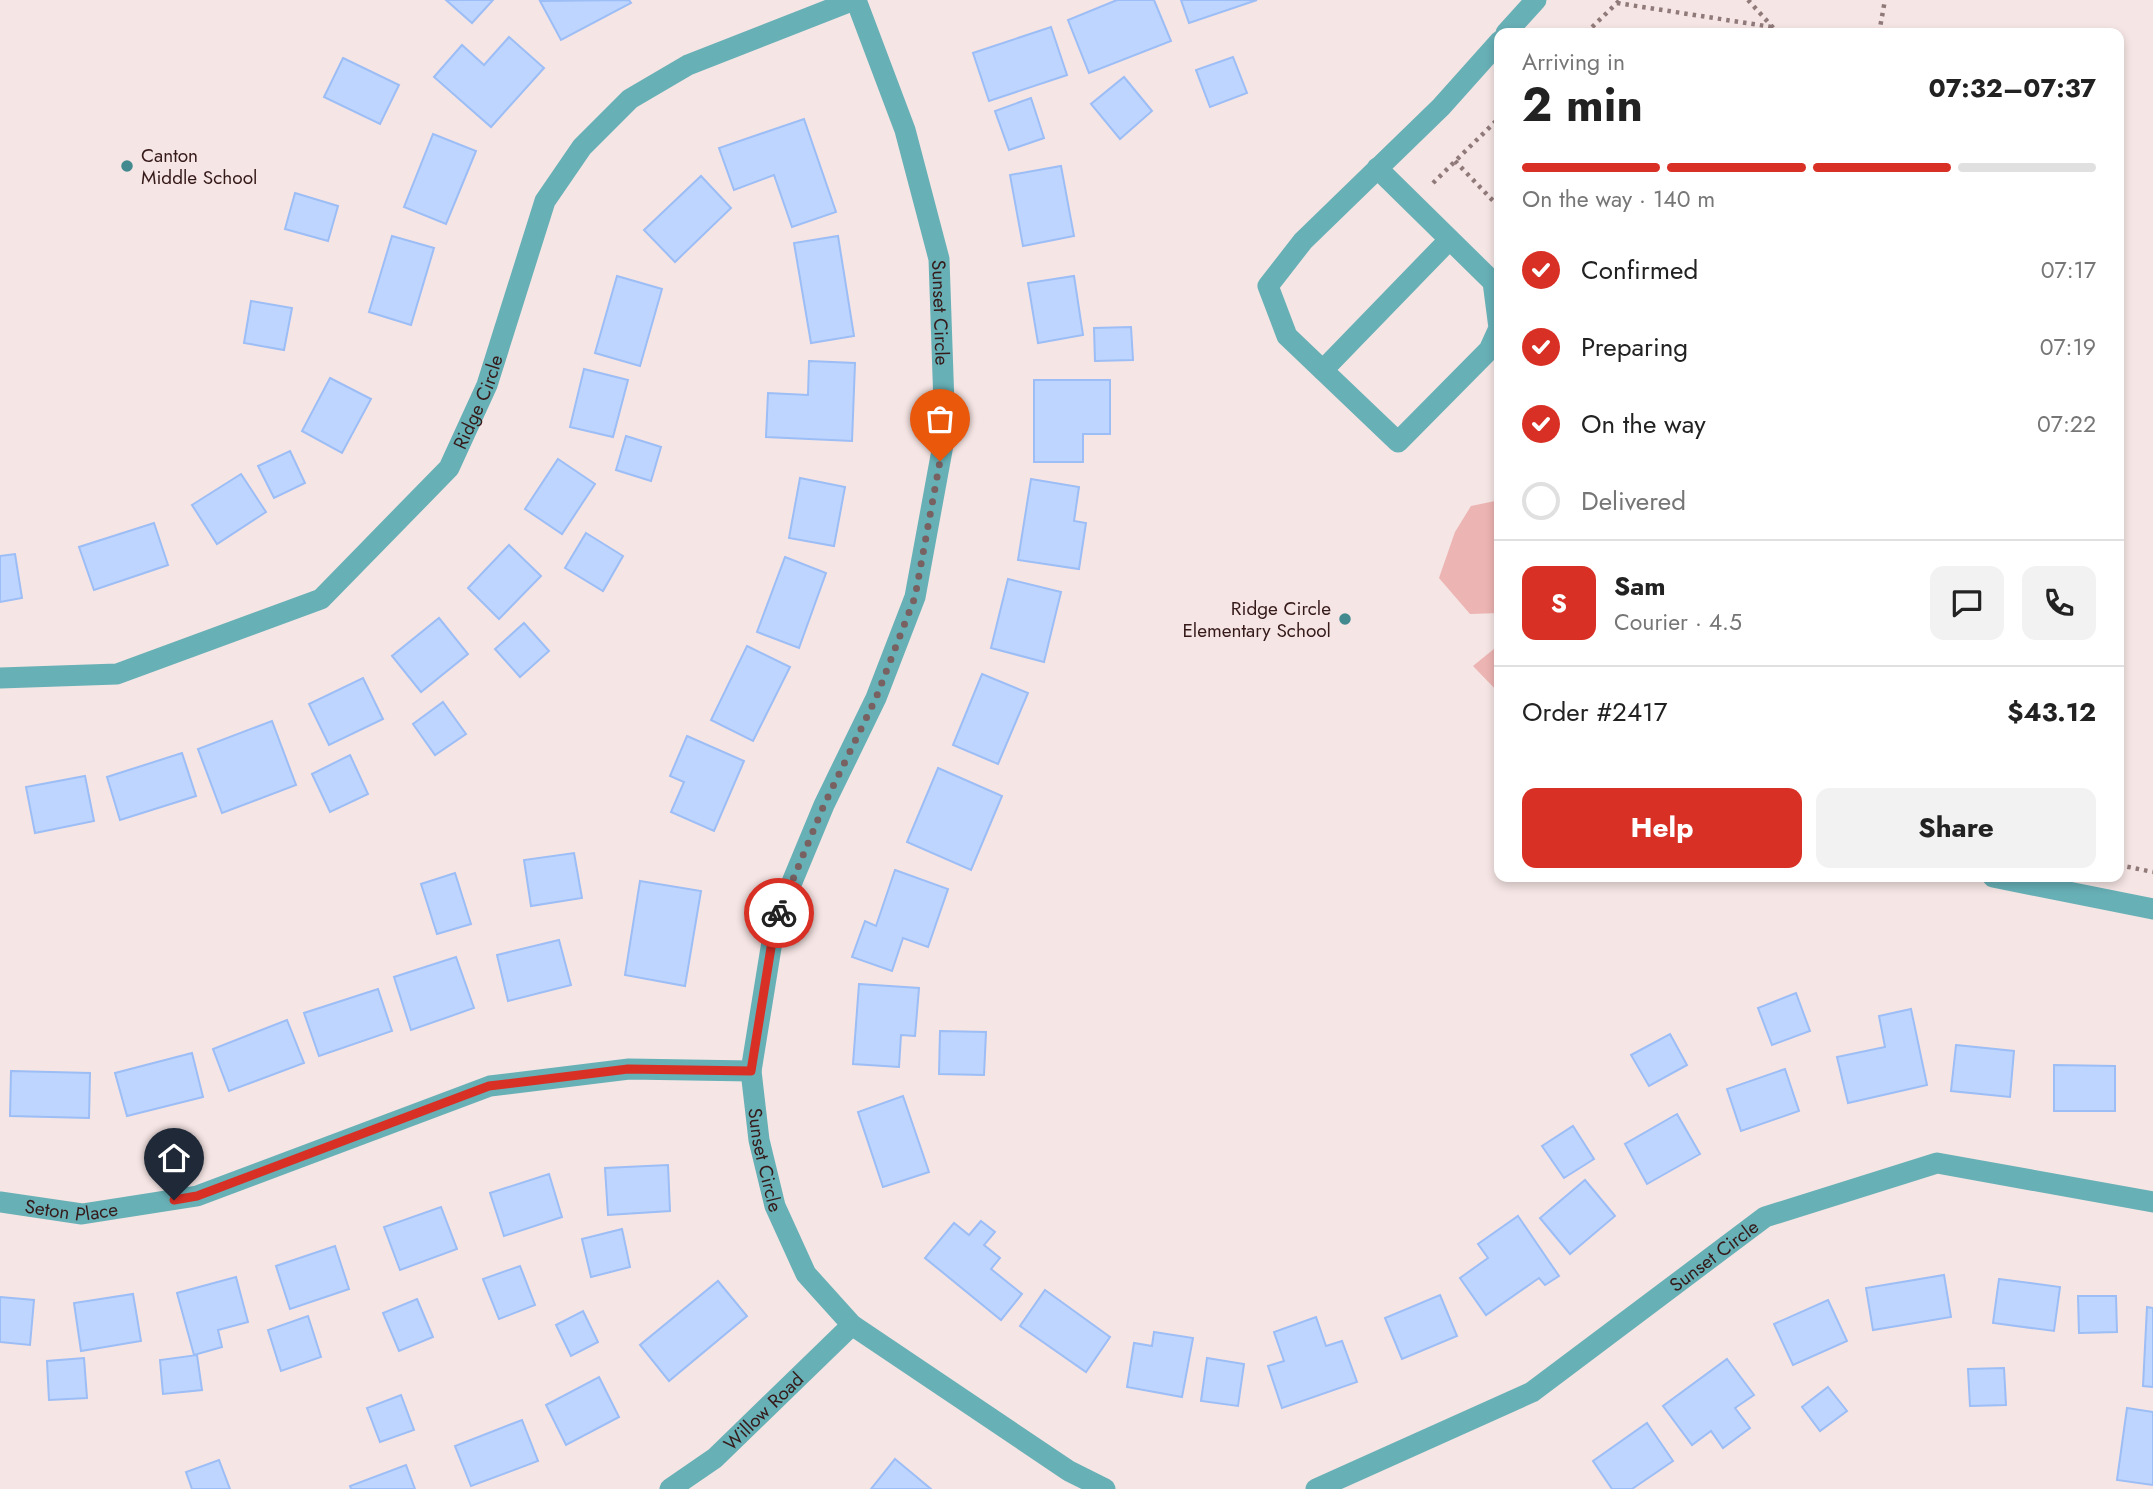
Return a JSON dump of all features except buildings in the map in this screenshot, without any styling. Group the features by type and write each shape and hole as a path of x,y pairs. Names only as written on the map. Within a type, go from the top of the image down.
{"street":[{"name":"Ridge Circle","path":"0,678 117,674 321,599 449,468 488,385 545,201 582,147 630,99 688,65 855,0"},
{"name":"Sunset Circle","path":"855,0 905,130 939,259 946,434 915,597 876,698 824,805 775,923 751,1071 759,1140 775,1206 806,1274 852,1325 1069,1471 1105,1489"},
{"path":"1511,28 1536,0"},
{"path":"1494,48 1441,107 1303,241 1268,286 1287,336 1398,443 1489,350 1494,339"},
{"path":"1377,169 1493,282 1494,290"},
{"path":"1323,370 1449,240"},
{"path":"2042,882 2061,884 2153,909"},
{"name":"Seton Place","path":"0,1202 82,1213 197,1196 489,1086 628,1069 751,1071"},
{"name":"Sunset Circle","path":"1316,1489 1532,1392 1765,1217 1937,1163 2153,1202"},
{"name":"Willow Road","path":"670,1489 715,1458 852,1325"}],"path":[{"path":"1748,0 1773,27"},
{"path":"1880,28 1885,0"},
{"path":"1591,28 1618,1 1773,27"},
{"path":"1412,203 1494,123"},
{"path":"1455,161 1494,202"},
{"path":"2124,866 2153,872"}],"shaded area":[{"path":"1494,501 1494,613 1470,614 1439,578 1455,532 1471,506"},
{"path":"1494,649 1494,688 1473,666"}],"way so far":[{"path":"779,913 824,805 876,698 915,597 940,461"}],"place":[{"name":"Canton Middle School","path":"127,166"},
{"name":"Ridge Circle Elementary School","path":"1345,619"}],"route":[{"path":"174,1200 197,1196 489,1086 628,1069 751,1071 775,923 779,913"}]}
